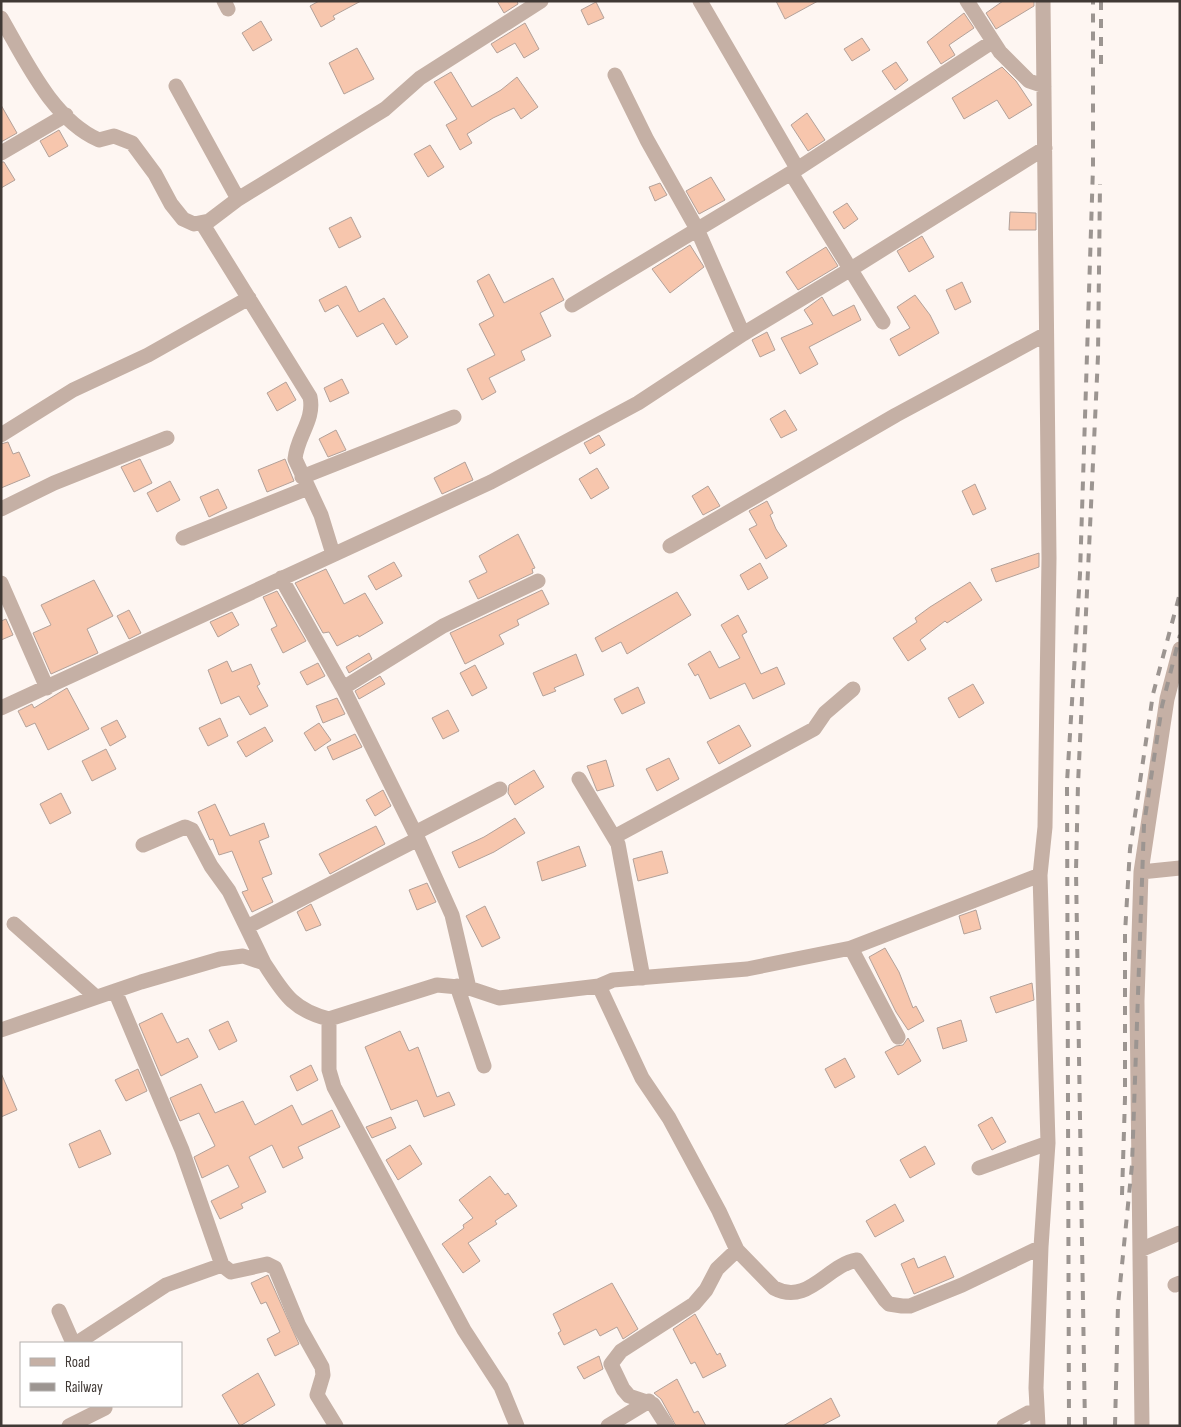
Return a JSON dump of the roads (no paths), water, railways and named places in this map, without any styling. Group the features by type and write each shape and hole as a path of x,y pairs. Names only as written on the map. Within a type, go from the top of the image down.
{"street":[{"path":"1,18 40,84 66,116 87,135 100,140 114,136 132,143 155,174 171,204 183,219 194,224 209,221 238,199 385,109 420,78 541,1"},
{"path":"700,1 851,270 883,322"},
{"path":"967,1 992,42 1029,81 1044,86"},
{"path":"1037,1419 1041,1247 1048,1143 1040,875 1045,827 1049,558 1042,1"},
{"path":"572,305 794,170 992,42"},
{"path":"615,75 647,140 697,229 743,334"},
{"path":"176,86 238,199"},
{"path":"1,153 66,116"},
{"path":"1,708 491,482 638,403 743,334 851,270 1044,148"},
{"path":"202,223 310,397 311,416 296,452 296,465 321,515 333,554"},
{"path":"1,435 73,390 148,355 249,298"},
{"path":"670,546 854,438 1046,334"},
{"path":"183,538 454,417"},
{"path":"1,510 54,482 166,438"},
{"path":"280,578 343,688 416,836 452,915 463,987 484,1066"},
{"path":"343,688 443,626 538,581"},
{"path":"1,583 47,688"},
{"path":"1142,1426 1137,1001 1141,872 1167,699 1180,649"},
{"path":"614,837 814,729 824,713 853,690"},
{"path":"579,780 614,837 620,853 643,978"},
{"path":"247,927 500,789"},
{"path":"143,845 189,827 211,866 224,881 264,962 283,993 297,1007 312,1015 329,1018 437,985 463,987 499,998 599,986 613,980 747,968 851,948 1040,875"},
{"path":"1141,872 1180,868"},
{"path":"14,924 96,997"},
{"path":"851,948 898,1037"},
{"path":"1,1030 96,997 220,959 243,956 264,962"},
{"path":"599,986 642,1078 669,1118 719,1210 737,1250 774,1288 781,1292 798,1293 857,1260 889,1304 910,1306 962,1285 1041,1247"},
{"path":"115,991 188,1166 222,1265 231,1272 267,1264 272,1265 278,1272 299,1326 322,1367 323,1375 318,1395 336,1426"},
{"path":"329,1018 330,1070 334,1087 464,1330 501,1387 517,1426"},
{"path":"979,1168 1048,1143"},
{"path":"1140,1250 1180,1233"},
{"path":"667,1426 649,1401 629,1396 612,1368 613,1359 621,1350 694,1304 706,1290 717,1269 737,1250"},
{"path":"79,1342 166,1284 222,1265"},
{"path":"59,1311 73,1342"},
{"path":"608,1426 649,1401"},
{"path":"69,1426 104,1407"},
{"path":"1004,1426 1028,1413 1037,1419"}],"railway":[{"path":"1069,1426 1067,782 1080,574 1093,167 1093,1"},
{"path":"1101,1 1101,64"},
{"path":"1085,1426 1076,871 1078,784 1098,356 1100,184"},
{"path":"1122,1195 1125,1098 1125,933 1130,849 1153,694 1180,593"},
{"path":"1115,1426 1118,1305 1132,1165 1144,824 1162,706 1180,635"}]}
